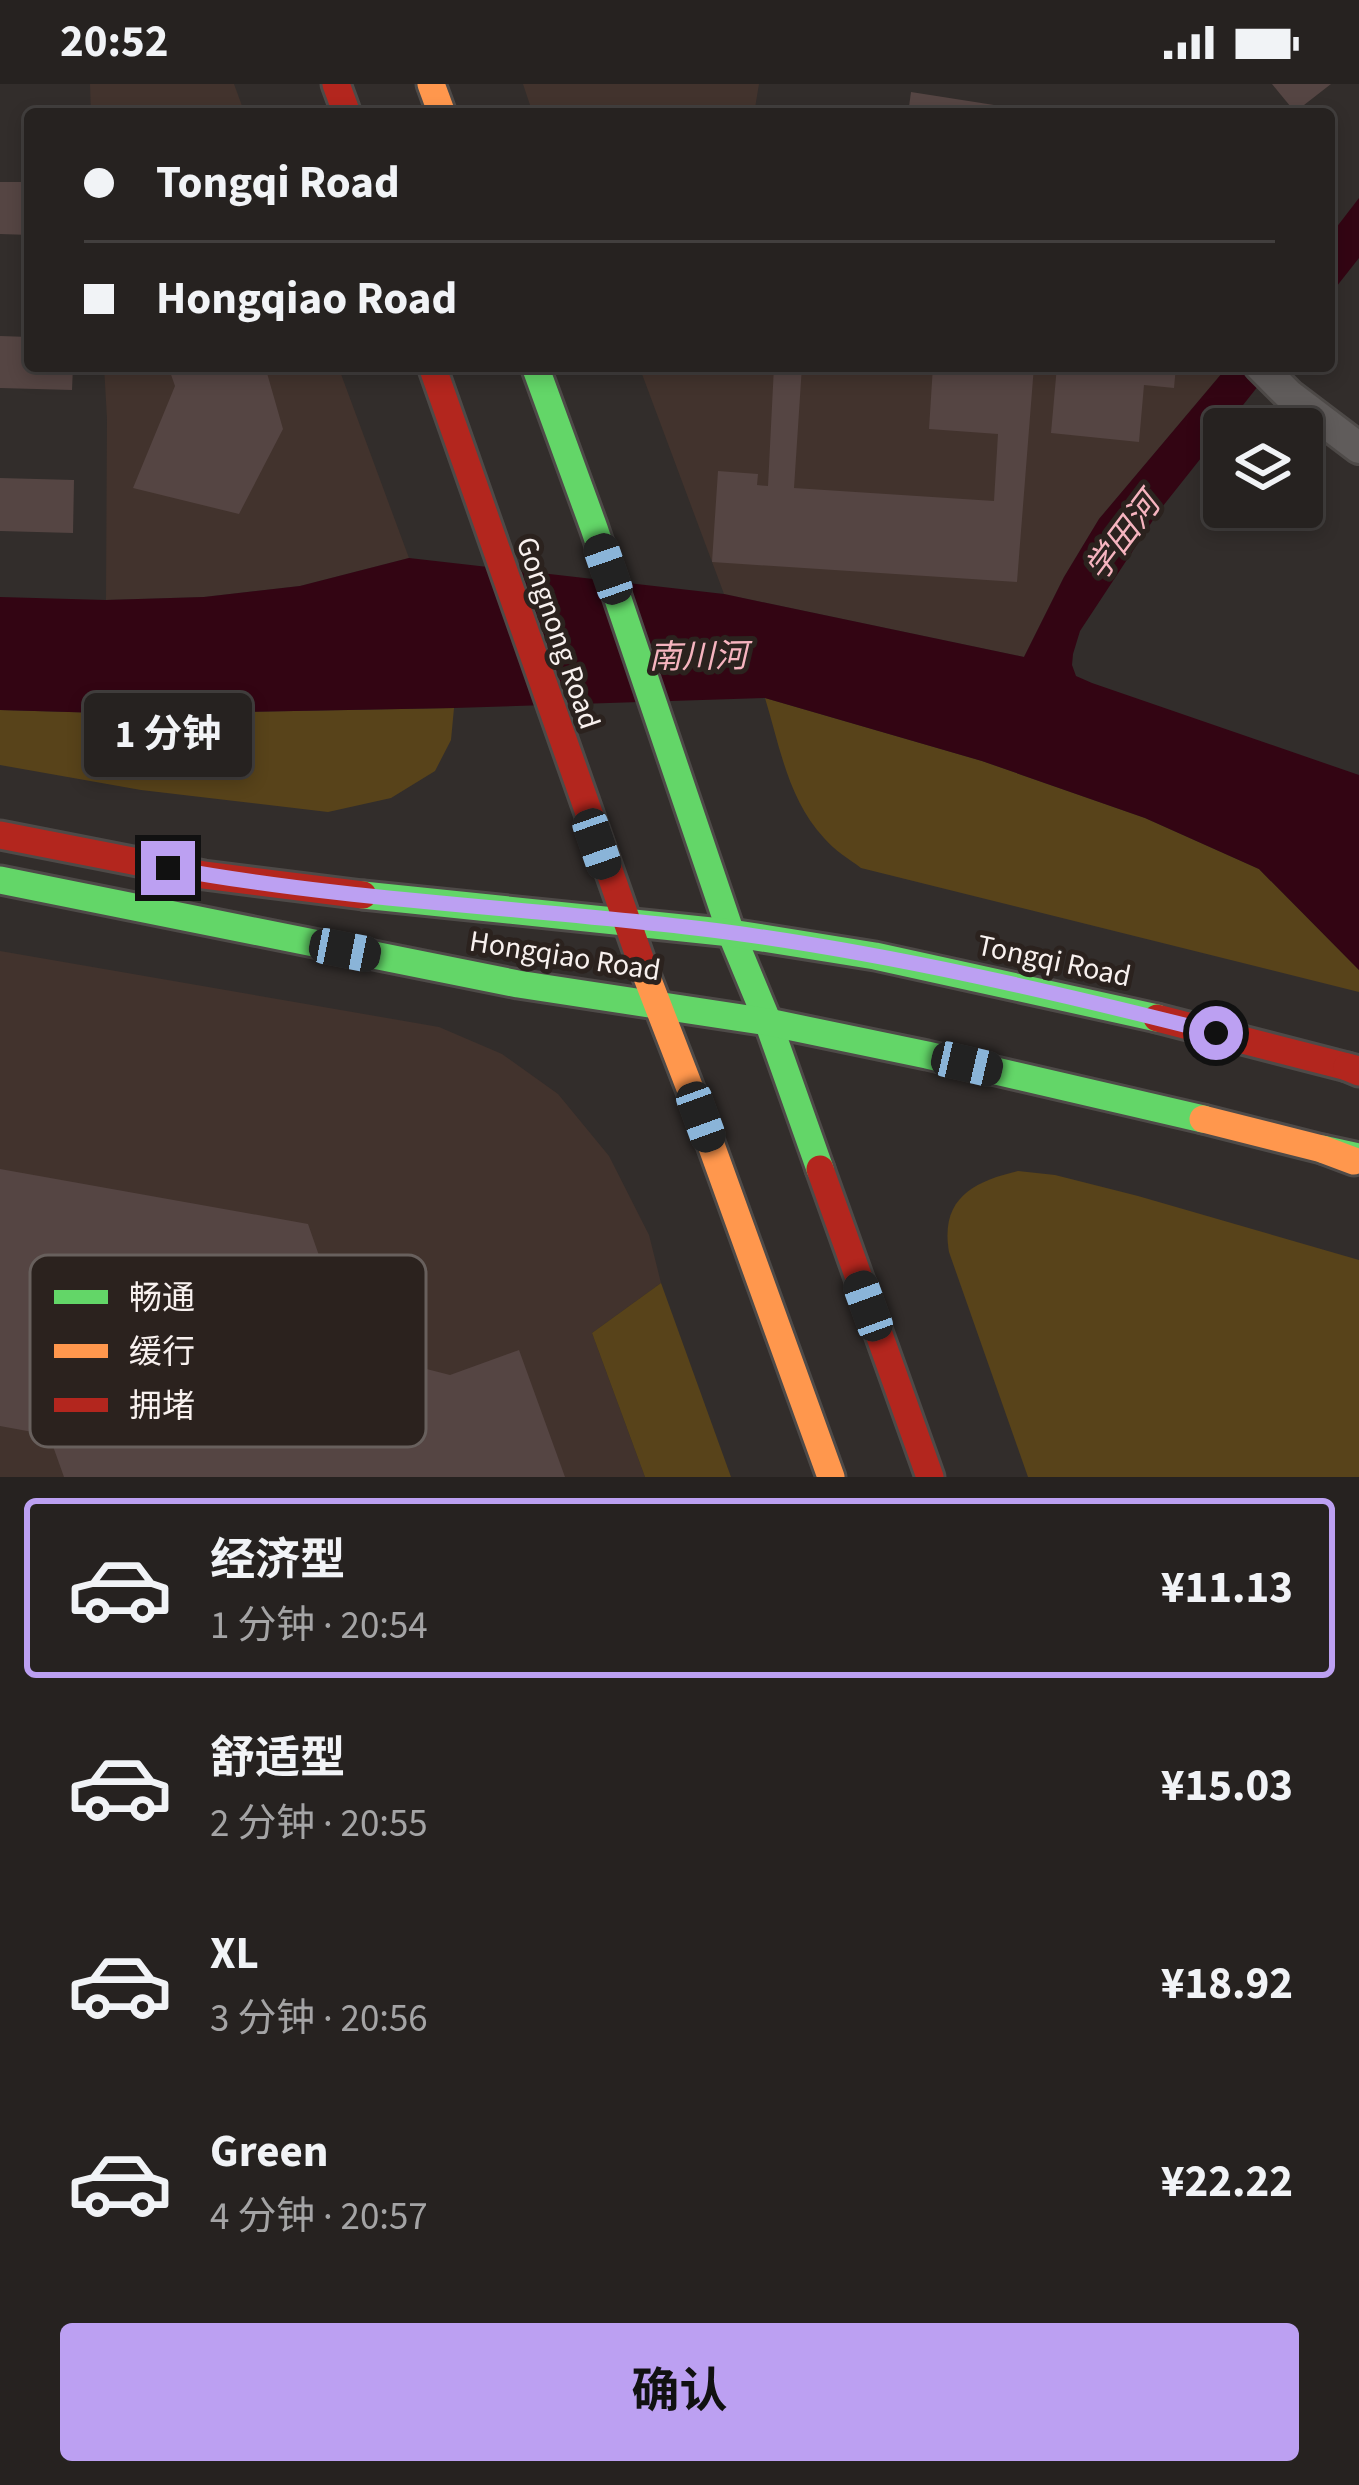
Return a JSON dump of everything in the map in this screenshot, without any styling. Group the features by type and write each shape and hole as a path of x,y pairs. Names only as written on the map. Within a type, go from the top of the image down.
{"main road":[{"name":"Gongnong Road","path":"434,372 624,920 831,1477"},
{"path":"537,372 731,933 768,1022 930,1477"},
{"name":"Hongqiao Road","path":"0,835 204,874 455,906 731,933"},
{"name":"Hongqiao Road","path":"0,880 518,984 768,1022"},
{"name":"Tongqi Road","path":"731,933 874,956 1128,1011 1355,1070"},
{"path":"768,1022 1087,1090 1359,1160"}],"street":[{"path":"1266,372 1359,448"}],"shaded area":[{"path":"90,84 234,84 243,108 91,108"},
{"path":"523,84 759,84 755,108 531,108"},
{"path":"104,372 340,372 409,558 300,586 204,597 106,600"},
{"path":"641,372 1223,372 1099,519 1024,657 724,594"},
{"path":"765,698 982,761 1145,818 1259,869 1359,970 1359,992 861,868 828,842 802,807"},
{"path":"454,708 451,740 435,771 391,798 328,812 141,790 0,765 0,710 138,714"},
{"path":"0,951 439,1027 502,1054 558,1094 609,1156 649,1235 661,1283 592,1333 645,1477 0,1477"},
{"path":"1018,1171 1055,1175 1138,1196 1359,1260 1359,1477 1028,1477 949,1252 947,1234 963,1196 987,1181"},
{"path":"661,1283 731,1477 645,1477 592,1333"}],"water":[{"path":"1359,198 1359,258 1335,288 1335,229"},
{"path":"1223,372 1269,372 1241,408 1203,408 1203,456 1159,511 1080,631 1072,665 1076,676 1092,683 1359,775 1359,970 1259,869 1145,818 982,761 765,698 138,714 0,710 0,597 204,597 300,586 409,558 724,594 1024,657 1099,519"}],"building":[{"path":"1272,84 1331,84 1300,108 1292,108"},
{"path":"911,92 1014,108 909,108"},
{"path":"0,182 24,182 24,235 0,234"},
{"path":"0,336 24,337 24,372 73,372 72,390 0,388"},
{"path":"170,372 267,372 283,429 239,514 133,488 175,386"},
{"path":"774,372 802,372 794,488 994,501 998,434 929,429 933,372 1034,372 1017,582 712,562 718,471 758,474 757,485 768,486"},
{"path":"1056,372 1175,372 1174,388 1144,385 1139,442 1051,433"},
{"path":"0,478 74,480 73,533 0,531"},
{"path":"0,1169 308,1224 319,1255 30,1255 30,1432 0,1426"},
{"path":"519,1350 565,1477 64,1477 53,1447 426,1447 426,1369 450,1375"}],"traffic: fast":[{"path":"537,372 731,933 820,1169"},
{"path":"0,880 518,984 768,1022 1203,1119"},
{"path":"363,895 731,933 875,956 1157,1018"},
{"path":"1322,1149 1359,1157"}],"traffic: slow":[{"path":"431,84 440,108"},
{"path":"643,967 831,1477"},
{"path":"1203,1119 1354,1161"}],"traffic: jam":[{"path":"336,84 345,108"},
{"path":"434,372 643,967"},
{"path":"0,835 204,875 363,895"},
{"path":"1157,1018 1359,1070"},
{"path":"1347,1067 1359,1072"},
{"path":"820,1169 930,1477"}],"route":[{"path":"168,868 455,906 731,933 874,956 1216,1033"}],"water label":[{"name":"学田河","path":"1123,537"},
{"name":"南川河","path":"698,657"}]}
